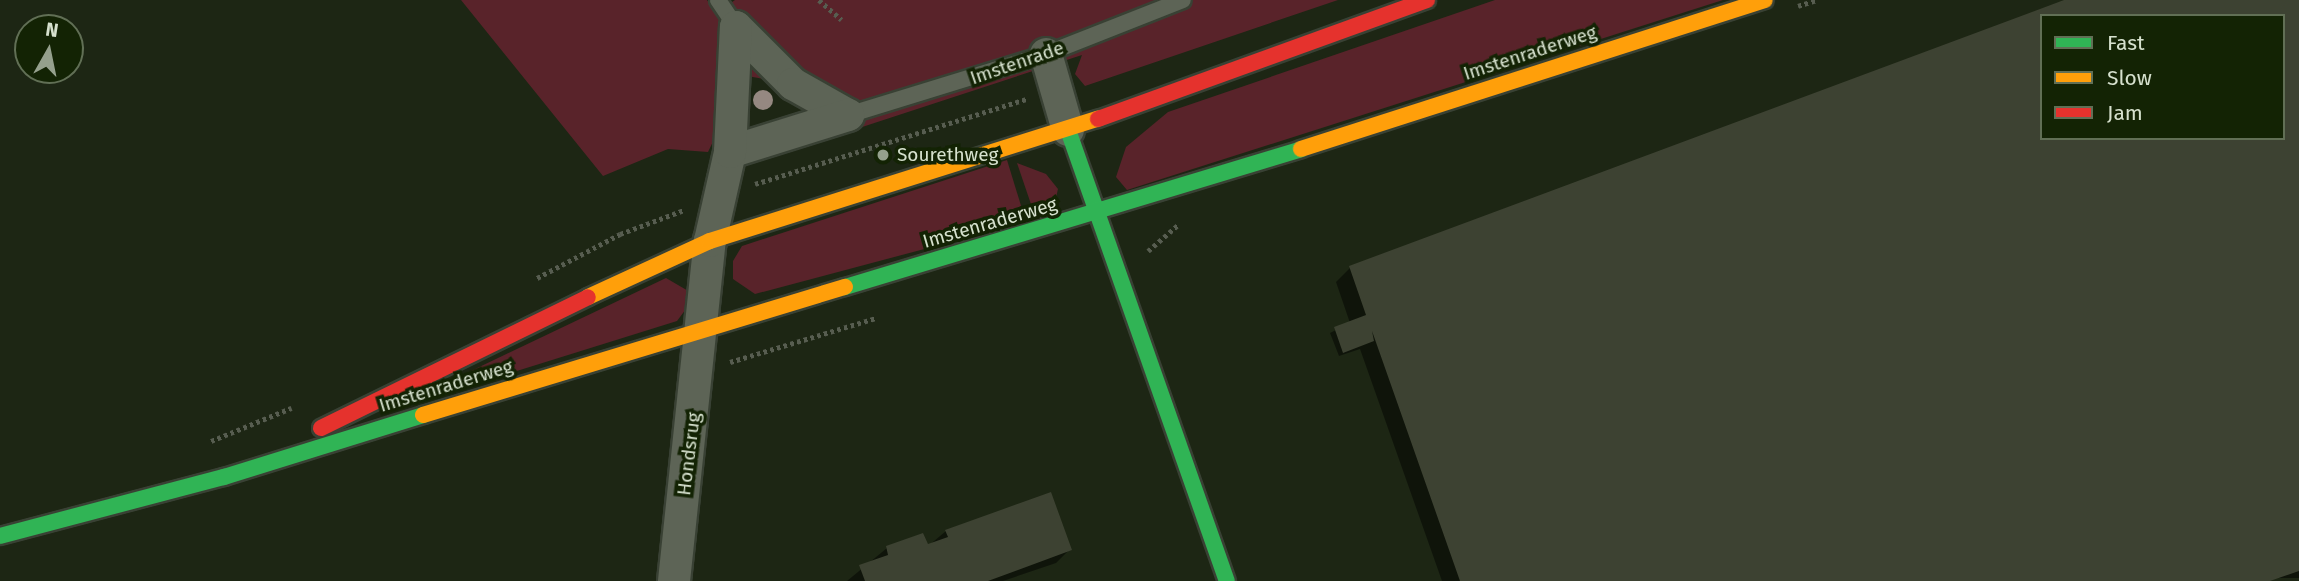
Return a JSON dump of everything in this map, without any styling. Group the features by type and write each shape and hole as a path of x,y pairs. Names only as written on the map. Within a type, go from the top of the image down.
{"street":[{"name":"Imstenraderweg","path":"224,477 492,341 710,241 1068,130 1427,0"},
{"name":"Imstenraderweg","path":"0,536 224,477 705,328 1096,214 1765,0"},
{"path":"736,27 793,84 848,116"},
{"path":"710,241 730,152 736,27"},
{"path":"1046,54 1096,214 1227,581"},
{"name":"Imstenrade","path":"730,152 848,116"},
{"name":"Hondsrug","path":"674,581 705,328 710,241"}],"lane":[{"path":"718,0 736,27"},
{"name":"Imstenrade","path":"848,116 1046,54 1183,0"}],"path":[{"path":"819,0 842,20"},
{"path":"530,282 620,233 721,195"},
{"path":"699,372 886,316"},
{"path":"201,444 295,405"}],"shaded area":[{"path":"461,0 707,0 716,13 735,0 1338,0 1085,86 1075,74 1082,55 853,130 826,90 719,71 722,123 708,152 668,149 603,176"},
{"path":"1495,0 1723,0 1127,190 1116,177 1126,147 1168,112"},
{"path":"1007,160 1026,222 755,294 733,279 733,261 742,246"},
{"path":"1017,163 1046,174 1058,189 1053,210 1036,219"},
{"path":"666,278 690,292 689,305 677,321 446,393 444,388 473,370"}],"building":[{"path":"2064,0 2299,0 2299,571 2270,581 1460,581 1372,331 1374,341 1343,353 1334,327 1366,315 1349,266"},
{"path":"1051,492 1072,550 988,581 865,581 859,565 888,555 886,546 923,533 928,544 948,537 945,530"}],"traffic: fast":[{"path":"1068,130 1227,581"},
{"path":"845,287 1301,149"},
{"path":"0,536 224,477 423,415"}],"traffic: slow":[{"path":"1301,149 1765,0"},
{"path":"588,297 710,241 1098,119"},
{"path":"423,415 845,287"}],"traffic: jam":[{"path":"1098,119 1427,0"},
{"path":"321,428 588,297"}],"place":[{"name":"Sourethweg","path":"883,155"}]}
